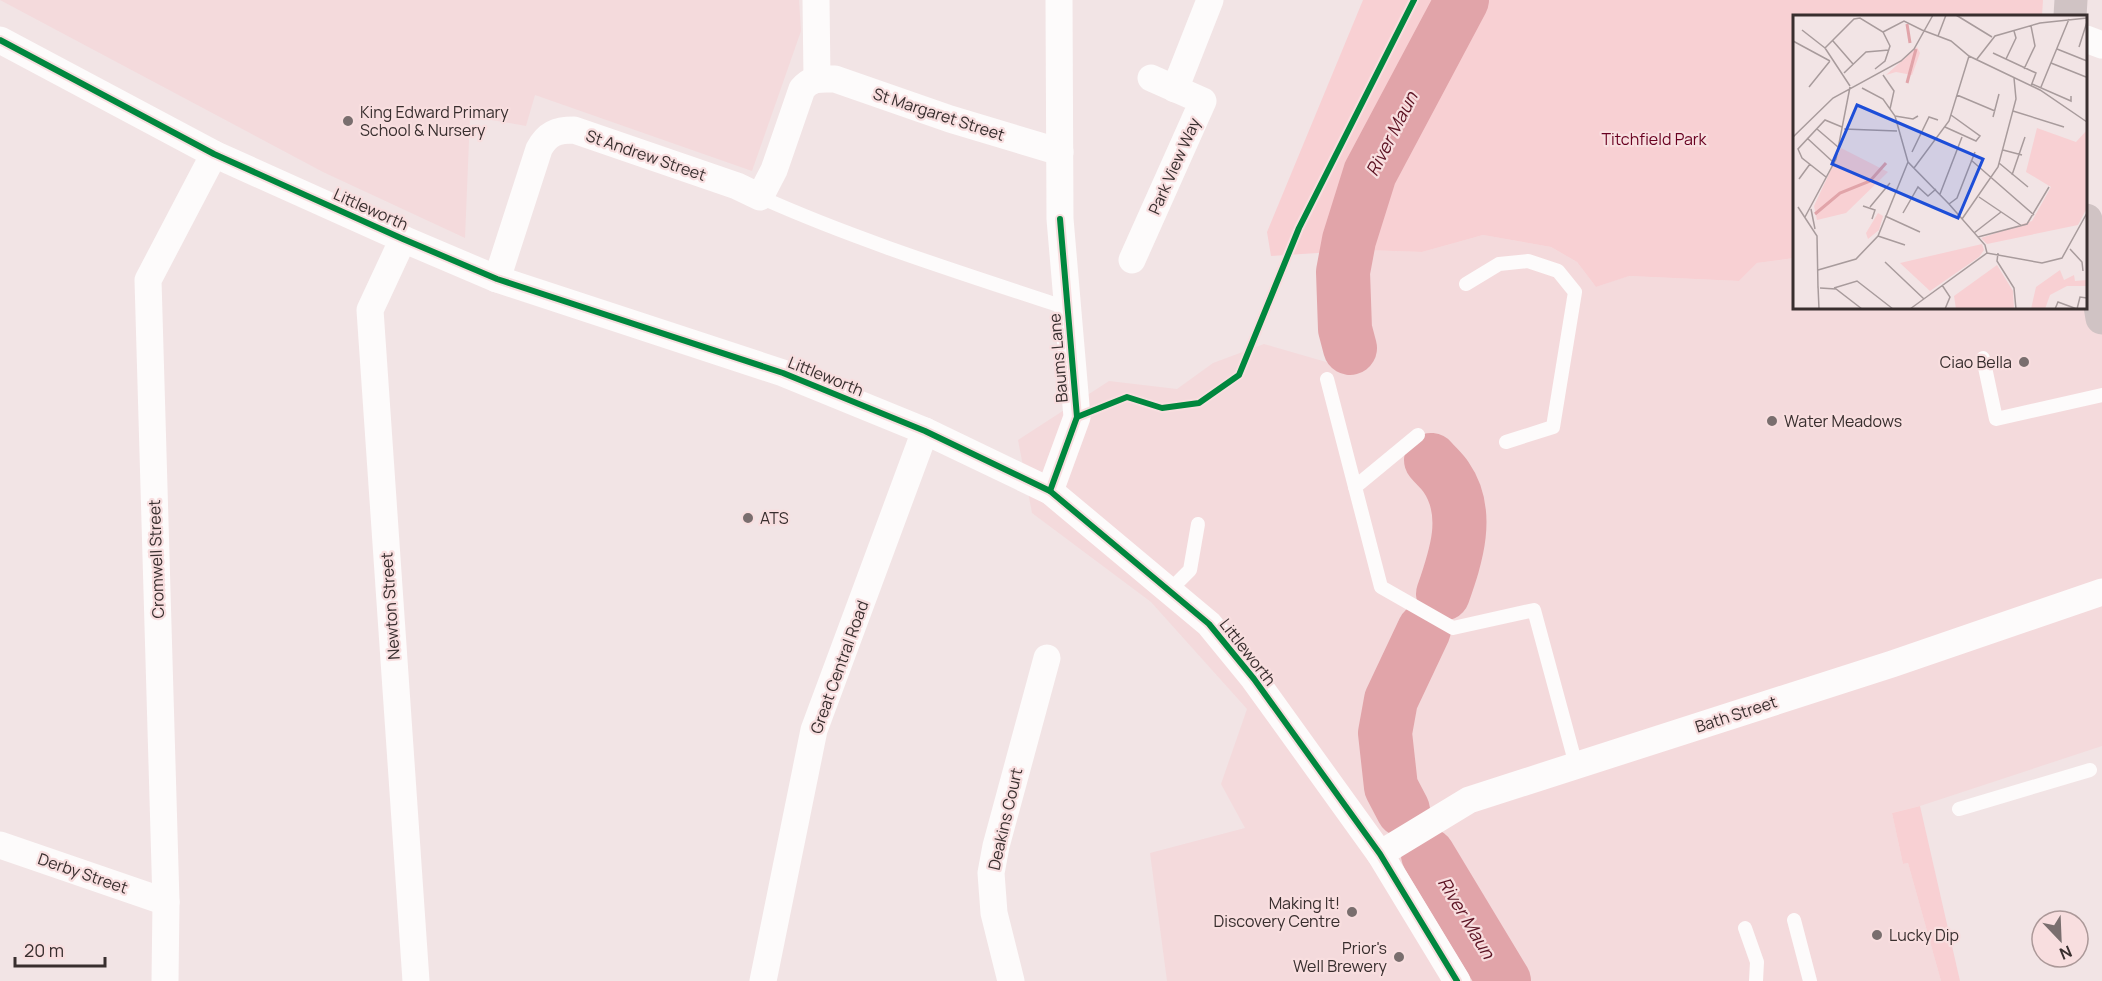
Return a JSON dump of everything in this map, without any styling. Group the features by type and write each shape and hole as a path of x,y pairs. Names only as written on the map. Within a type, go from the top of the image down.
{"highway":[{"path":"2070,15 2071,0"},
{"path":"2087,228 2098,269 2102,318"}],"street":[{"path":"760,197 774,170 802,89 808,82 817,78 816,0"},
{"name":"Baums Lane","path":"1050,491 1077,417 1060,219 1059,0"},
{"name":"Park View Way","path":"1132,260 1203,101 1163,83 1210,0"},
{"name":"Littleworth","path":"0,40 214,154 403,239 497,279 783,373 925,430 1050,491 1209,624 1254,679 1380,854 1457,981"},
{"path":"2087,40 2102,45"},
{"name":"St Margaret Street","path":"817,78 835,80 950,119 1060,152"},
{"name":"St Andrew Street","path":"497,279 538,149 545,137 560,130 574,130 737,186 760,197"},
{"name":"Cromwell Street","path":"165,981 166,902 148,280 214,154"},
{"name":"Newton Street","path":"403,239 370,310 416,981"},
{"name":"Great Central Road","path":"763,981 814,730 925,430"},
{"name":"Bath Street","path":"1380,854 1469,800 1892,664 2102,592"},
{"name":"Deakins Court","path":"1011,981 994,913 991,873 999,835 1047,658"},
{"name":"Derby Street","path":"0,845 166,902"}],"lane":[{"path":"760,197 788,210 1067,308"},
{"path":"1466,284 1499,264 1528,261 1558,271 1575,292 1552,427 1506,442"},
{"path":"1983,358 1996,419 2102,395"},
{"path":"1327,379 1381,587 1453,627 1534,610 1576,765"},
{"path":"1355,487 1419,435"},
{"path":"1169,591 1190,570 1198,524"},
{"path":"1959,809 2090,770"},
{"path":"1794,920 1810,981"},
{"path":"1745,928 1757,962 1755,981"}],"shaded area":[{"name":"King Edward Primary School & Nursery","path":"0,0 799,0 801,31 752,171 535,95 526,126 470,116 465,238 323,172"},
{"path":"1483,235 1551,247 1577,262 1596,287 1628,276 1739,281 1757,263 1793,258 1793,309 2087,309 2102,265 2102,746 1920,806 1892,813 1903,864 1908,863 1941,981 1167,981 1150,853 1245,828 1221,784 1247,709 1151,602 1032,513 1018,440 1109,381 1177,389 1213,363 1264,344 1340,366 1370,347 1360,294 1364,250 1422,252"}],"green space":[{"name":"Titchfield Park","path":"1363,0 2043,0 2042,15 1793,15 1793,258 1757,263 1739,281 1629,276 1596,287 1577,262 1551,247 1483,235 1422,252 1364,250 1271,256 1267,232"},
{"path":"1920,806 1960,981 1941,981 1908,863 1903,864 1892,813"}],"waterway":[{"name":"River Maun","path":"1350,348 1345,329 1343,272 1349,240 1370,173 1462,0"},
{"name":"River Maun","path":"1431,460 1454,491 1458,505 1459,535 1443,594"},
{"name":"River Maun","path":"1403,810 1391,787 1385,733 1391,700 1424,630"},
{"name":"River Maun","path":"1428,855 1504,981"}],"cycle path":[{"path":"1077,417 1127,397 1162,408 1199,403 1239,375 1299,228 1414,0"},
{"path":"0,40 214,154 403,239 497,279 783,373 925,431 1050,491 1209,624 1254,679 1380,854 1457,981"},
{"path":"1050,491 1077,417 1060,219"}],"place":[{"name":"King Edward Primary School & Nursery","path":"348,121"},
{"name":"Ciao Bella","path":"2024,362"},
{"name":"Water Meadows","path":"1772,421"},
{"name":"ATS","path":"748,518"},
{"name":"Making It! Discovery Centre","path":"1352,912"},
{"name":"Lucky Dip","path":"1877,935"},
{"name":"Prior's Well Brewery","path":"1399,957"}]}
